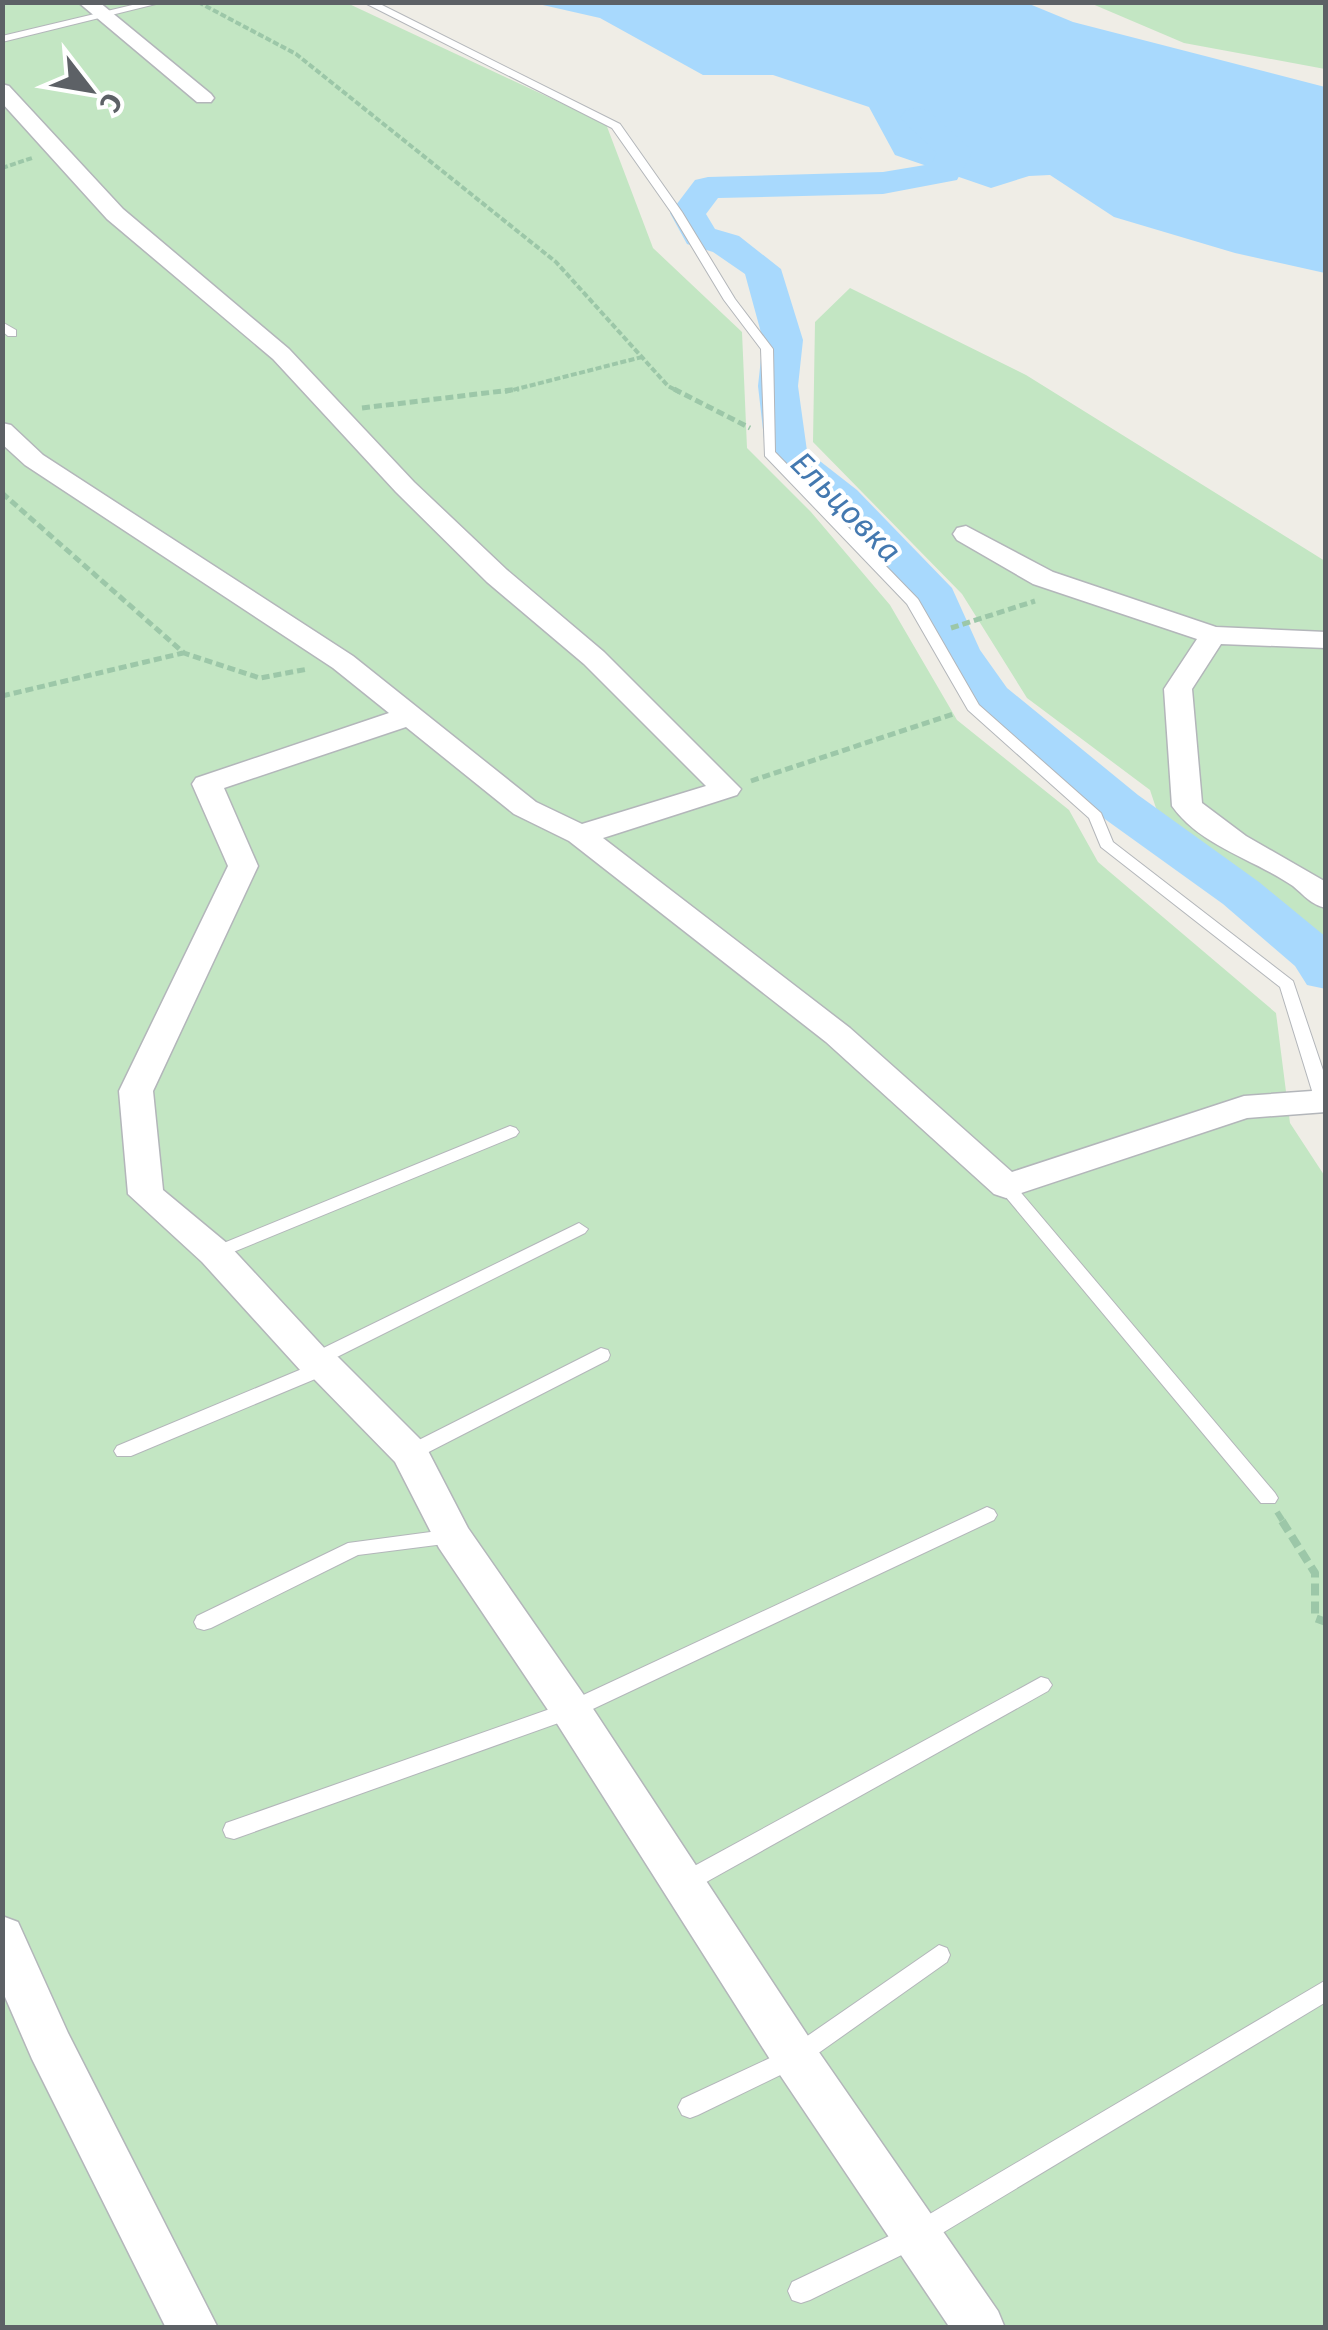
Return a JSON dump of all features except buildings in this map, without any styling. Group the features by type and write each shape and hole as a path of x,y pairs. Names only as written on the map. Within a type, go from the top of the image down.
{"street":[{"path":"94,8 204,98"},
{"path":"2,90 115,214 281,354 418,500 497,576 594,658 726,789 580,835"},
{"path":"2,430 34,460 343,662 525,808 580,835 838,1036 1006,1186 1244,1107 1325,1103"},
{"path":"966,534 1043,578 1213,634 1326,640"},
{"path":"1213,634 1178,690 1186,806 1235,843 1303,879 1326,899"},
{"path":"412,714 207,784 242,866 136,1091 146,1194 215,1253 410,1453 453,1537 571,1710 795,2057 980,2328"},
{"path":"2,1936 49,2044 193,2328"}],"lane":[{"path":"2,39 94,8 160,2"},
{"path":"367,2 616,126 676,212 730,300 768,349 769,454 912,602 973,707 1096,816 1106,844 1288,985 1325,1103"},
{"path":"215,1253 510,1132"},
{"path":"1006,1186 1268,1498"},
{"path":"124,1451 320,1364 579,1229"},
{"path":"410,1453 601,1355"},
{"path":"234,1830 571,1710 987,1515"},
{"path":"204,1622 355,1548 453,1537"},
{"path":"683,1883 1041,1685"},
{"path":"690,2107 795,2057 939,1956"},
{"path":"801,2292 916,2236 1326,1990"}],"path":[{"path":"198,2 296,54 556,262 668,386 769,438"},
{"path":"336,414 405,399 516,390 642,357"},
{"path":"2,494 184,653 260,678 343,662"},
{"path":"932,635 1078,590"},
{"path":"2,696 184,653"},
{"path":"726,789 973,707"},
{"path":"1268,1498 1316,1573 1315,1618 1326,1622"}],"green space":[{"path":"3,3 347,3 606,124 653,248 742,332 747,448 811,512 890,605 957,720 1069,810 1098,862 1276,1013 1290,1123 1326,1178 1325,2327 3,2328"},
{"path":"1090,3 1325,3 1325,69 1184,43"},
{"path":"850,288 1026,375 1325,561 1325,942 1243,876 1163,829 1150,790 1027,698 962,594 813,442 815,322"}],"water":[{"path":"534,3 1027,3 1073,22 1325,87 1325,273 1235,253 1114,217 1050,175 1029,176 991,188 895,155 869,107 773,75 703,75 600,18"}],"waterway":[{"name":"Ельцовка","path":"917,118 956,151 944,172 883,183 708,188 688,213 700,236 726,244 762,269 783,340 778,386 787,456 842,499 936,598 957,651 990,698 1120,806 1241,893 1316,956 1326,973"}]}
